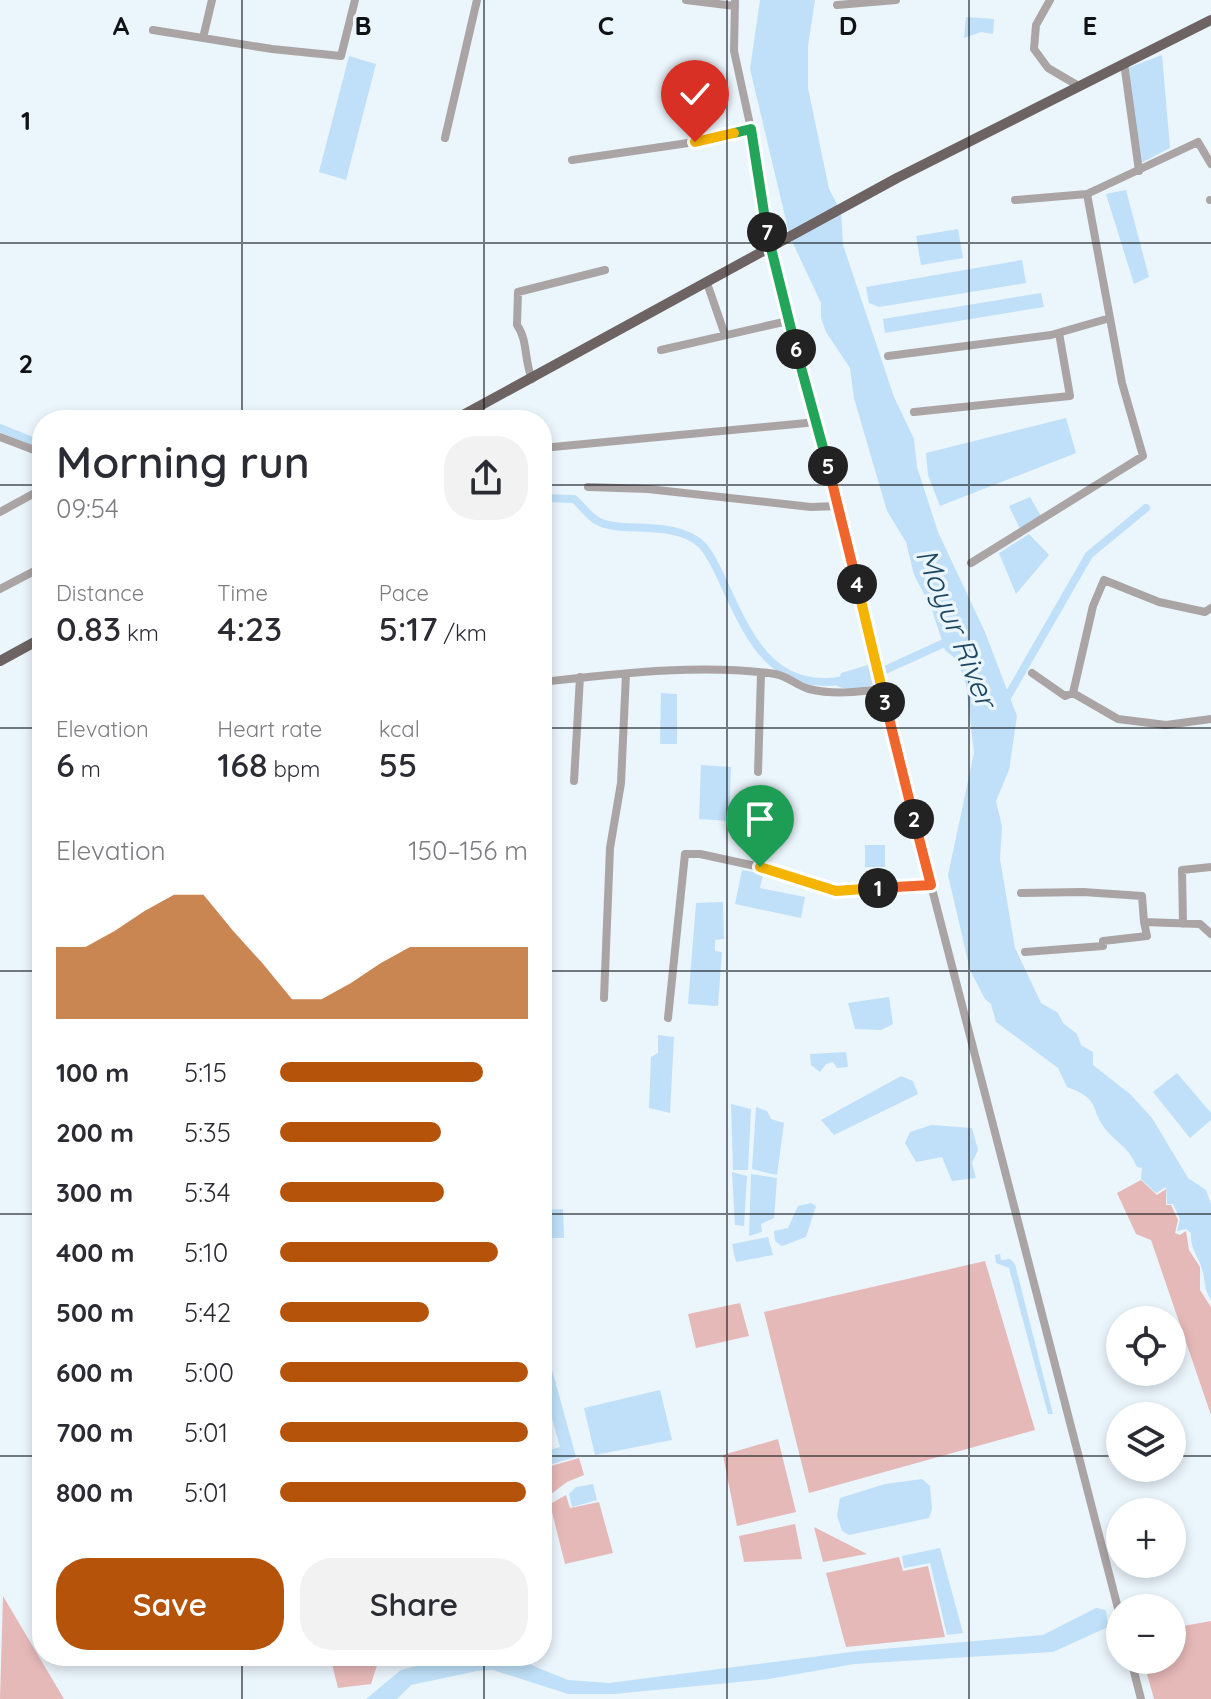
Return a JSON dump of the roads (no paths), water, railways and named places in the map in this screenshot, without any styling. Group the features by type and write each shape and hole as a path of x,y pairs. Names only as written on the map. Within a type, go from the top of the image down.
{"main road":[{"path":"473,409 897,178 1211,20"},
{"path":"0,661 32,643"}],"street":[{"path":"203,38 212,0"},
{"path":"153,30 341,56 355,0"},
{"path":"445,138 477,0"},
{"path":"686,0 735,3 734,51 751,129 759,193 788,321 839,506 931,885 1114,1594"},
{"path":"837,5 896,0"},
{"path":"1050,0 1036,25 1034,49 1048,68 1077,85"},
{"path":"1124,63 1139,171"},
{"path":"572,160 695,142 751,129"},
{"path":"1015,200 1087,194 1198,142 1211,164"},
{"path":"971,563 1143,456 1122,383 1087,194"},
{"path":"532,379 526,365 524,332 517,325 518,292 605,270"},
{"path":"707,283 725,335"},
{"path":"888,356 1059,333 1110,318"},
{"path":"661,350 788,321"},
{"path":"914,412 1070,396 1059,333"},
{"path":"552,447 817,422"},
{"path":"0,437 32,449"},
{"path":"588,487 648,489 811,507 839,506"},
{"path":"0,512 32,494"},
{"path":"0,589 32,572"},
{"path":"1073,693 1093,606 1104,580 1159,602 1205,612 1211,608"},
{"path":"552,681 699,671 775,674 808,689 825,692 882,689"},
{"path":"1032,673 1065,696 1073,693"},
{"path":"604,998 610,848 621,783 626,674"},
{"path":"758,772 761,674"},
{"path":"574,781 580,677"},
{"path":"1073,693 1118,719 1166,725 1211,719"},
{"path":"668,1018 685,854 700,854 760,867 836,891 931,885"},
{"path":"1183,924 1182,870 1211,867"},
{"path":"1021,893 1083,892 1142,896 1147,936 1103,941 1103,946 1025,952"},
{"path":"1144,922 1200,924 1211,934"},
{"path":"1135,1674 1141,1699"}],"water":[{"name":"Moyur River","path":"760,0 815,0 808,46 808,88 829,189 841,212 843,245 894,397 914,439 917,467 938,532 985,632 1017,716 1009,770 996,801 1002,826 1000,859 1015,948 1041,1003 1058,1013 1063,1023 1077,1034 1081,1045 1093,1052 1093,1065 1130,1094 1152,1118 1188,1178 1206,1190 1211,1204 1211,1300 1191,1233 1186,1229 1177,1231 1180,1219 1173,1204 1167,1204 1166,1187 1156,1193 1141,1179 1142,1168 1137,1167 1128,1151 1109,1133 1091,1101 1067,1087 1058,1068 996,1022 991,1004 985,999 970,970 948,875 974,753 966,684 957,660 945,650 931,607 914,575 906,542 887,511 854,398 850,368 826,332 821,318 821,303 790,237 750,69"},
{"path":"966,17 994,19 993,34 981,32 964,38"},
{"path":"1162,55 1170,148 1137,165 1128,68"},
{"path":"349,56 376,64 346,180 319,172"},
{"path":"1126,190 1149,277 1134,284 1106,194"},
{"path":"958,229 963,258 921,265 916,236"},
{"path":"1022,260 1026,283 879,307 869,303 866,287"},
{"path":"1041,293 1044,307 885,333 883,319"},
{"path":"1066,418 1076,453 940,506 928,475 926,453"},
{"path":"1030,497 1041,516 1020,529 1009,506"},
{"path":"1029,534 1049,555 1016,594 999,553"},
{"path":"868,665 877,669 877,684 849,690 837,686 841,673"},
{"path":"661,693 677,694 677,744 660,744"},
{"path":"701,765 731,767 729,821 699,819"},
{"path":"865,845 885,845 885,867 865,867"},
{"path":"742,870 763,874 760,888 805,897 801,918 735,904"},
{"path":"723,902 724,939 715,940 715,951 722,952 718,1006 688,1004 696,903"},
{"path":"889,997 893,1024 881,1030 855,1029 848,1003"},
{"path":"658,1035 674,1037 670,1113 649,1108 651,1057 658,1053"},
{"path":"846,1052 848,1067 837,1068 833,1062 826,1064 820,1072 811,1065 810,1054"},
{"path":"1177,1073 1211,1113 1211,1120 1190,1138 1153,1092"},
{"path":"901,1076 913,1081 918,1094 834,1135 821,1120"},
{"path":"731,1104 751,1109 748,1170 733,1170"},
{"path":"756,1107 767,1111 771,1119 784,1123 777,1175 752,1169"},
{"path":"931,1125 972,1128 978,1150 972,1163 976,1178 952,1181 942,1157 916,1162 905,1143 910,1132"},
{"path":"732,1172 747,1176 744,1226 735,1225"},
{"path":"751,1174 777,1178 774,1218 761,1224 762,1232 749,1236"},
{"path":"811,1203 816,1206 806,1237 782,1246 775,1241 774,1231 788,1228 798,1206"},
{"path":"563,1209 564,1238 552,1238 552,1210"},
{"path":"768,1237 773,1255 736,1262 732,1244"},
{"path":"1000,1254 1001,1260 1010,1259 1015,1264 1053,1414 1048,1414 1009,1268 996,1263 995,1255"},
{"path":"552,1369 576,1457 552,1464 552,1449 560,1447 552,1419"},
{"path":"660,1390 672,1440 595,1455 584,1408"},
{"path":"922,1479 930,1486 932,1509 929,1518 849,1535 842,1531 837,1515 840,1498 885,1484"},
{"path":"593,1484 597,1500 572,1507 569,1494 576,1487"},
{"path":"940,1548 963,1633 947,1635 930,1563 904,1568 902,1556"},
{"path":"1096,1608 1106,1610 1106,1628 1053,1652 854,1664 769,1679 614,1694 568,1694 493,1670 477,1671 411,1685 397,1699 366,1699 401,1670 416,1666 534,1666 568,1680 609,1683 859,1651 1043,1635"}],"waterway":[{"path":"0,428 32,441"},
{"path":"552,498 574,499 593,518 605,524 662,529 691,537 709,555 745,627 769,660 801,679 821,682 845,680"},
{"path":"1005,701 1089,555 1146,508"},
{"path":"874,675 953,639"}]}
